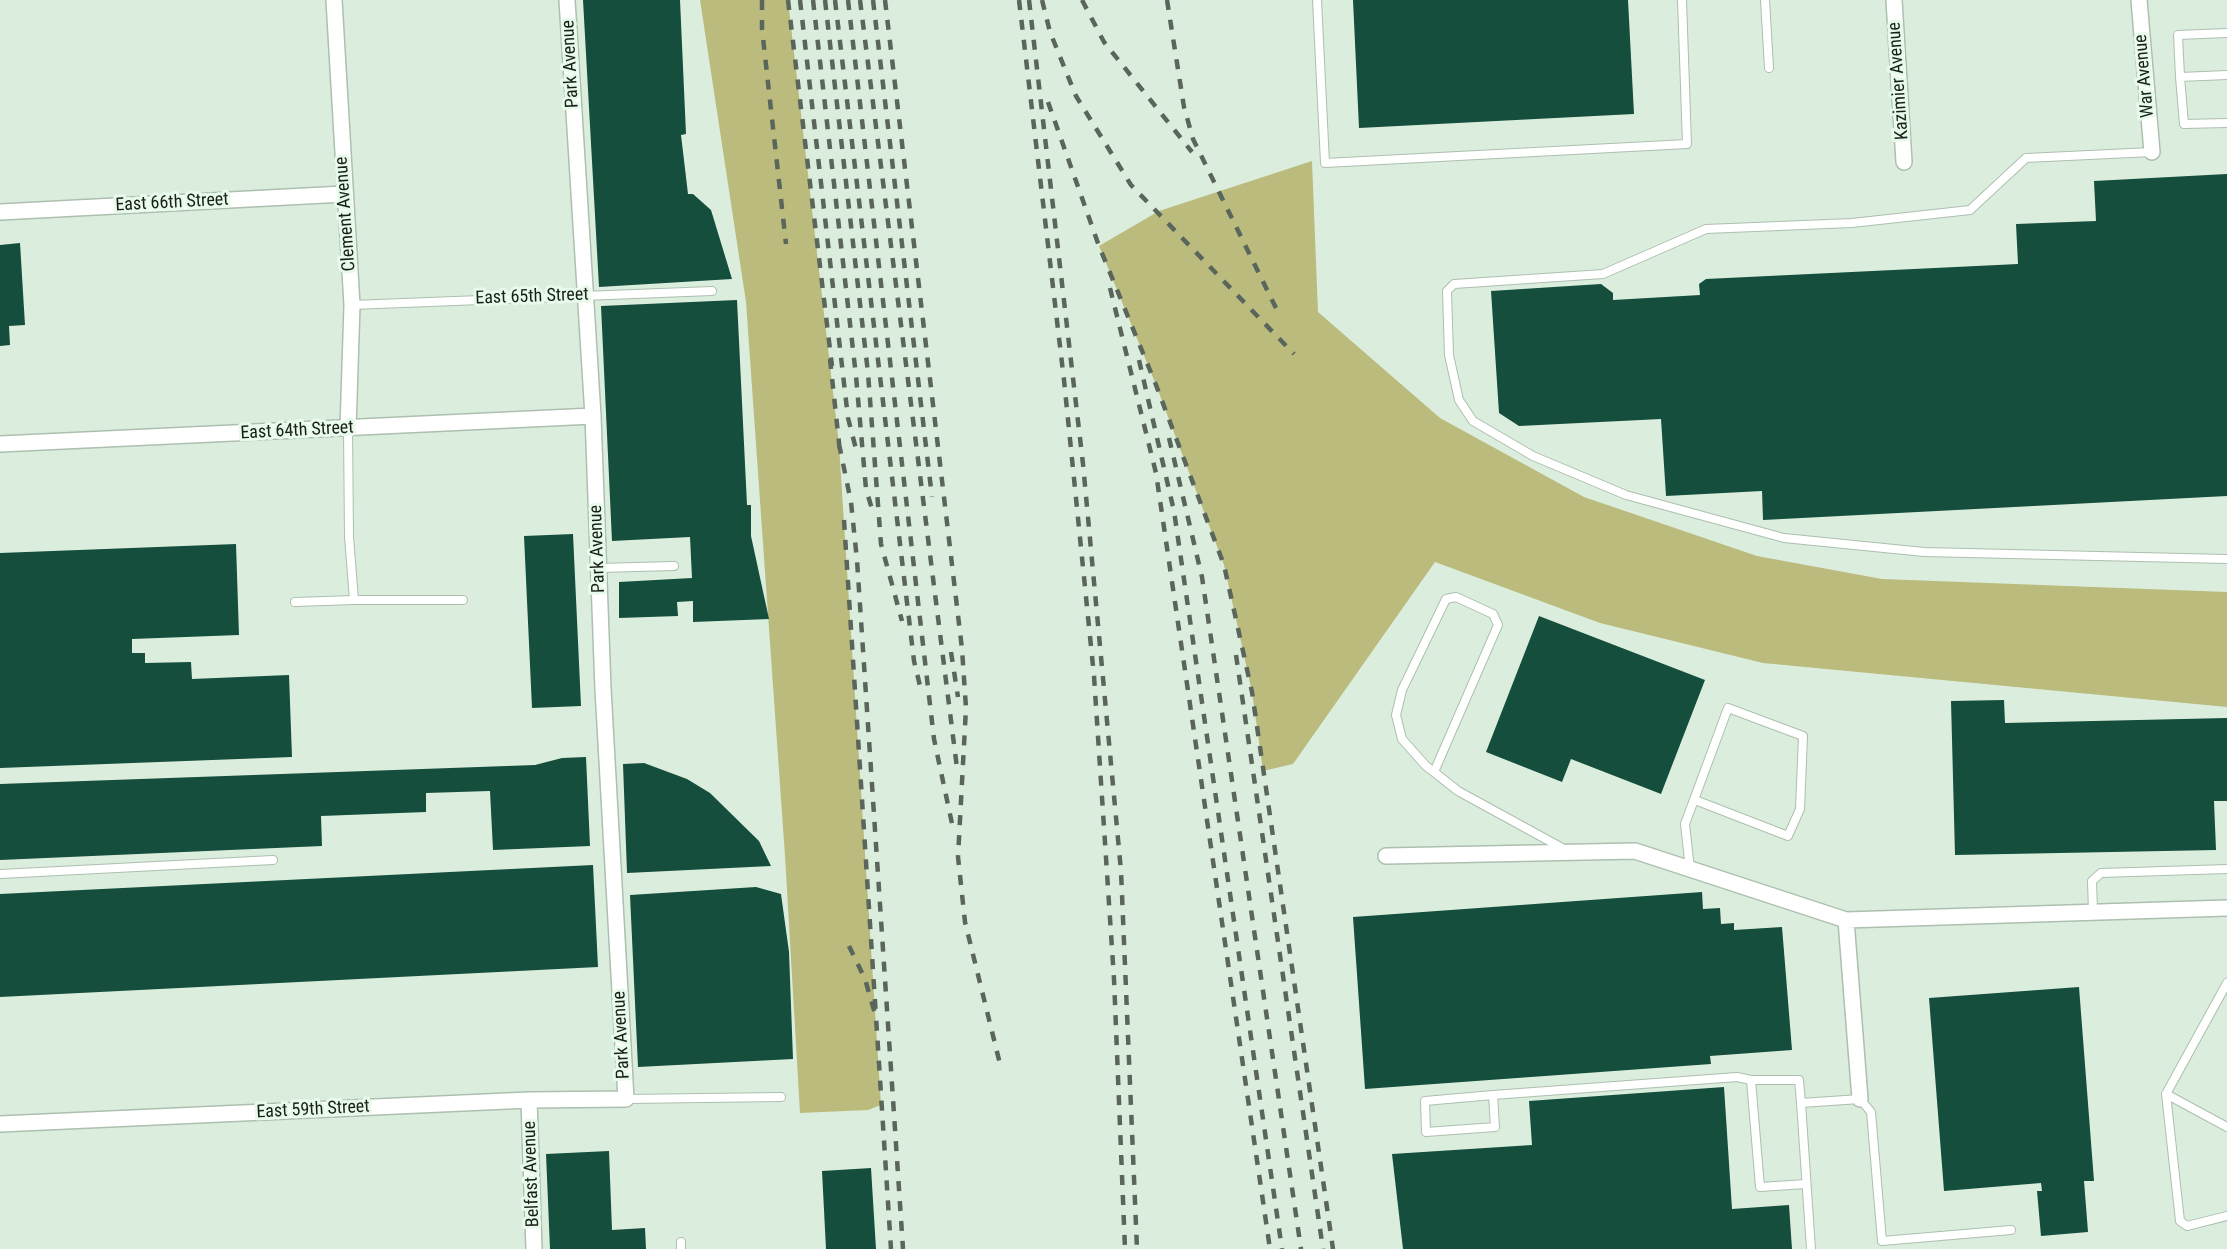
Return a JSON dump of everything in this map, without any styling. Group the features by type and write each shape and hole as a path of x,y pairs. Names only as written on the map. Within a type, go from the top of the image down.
{"street":[{"name":"Clement Avenue","path":"334,0 352,305 348,429"},
{"name":"Park Avenue","path":"567,0 593,416 603,689 626,1099"},
{"name":"Kazimier Avenue","path":"1894,0 1904,162"},
{"name":"War Avenue","path":"2139,0 2152,152"},
{"name":"East 66th Street","path":"0,212 344,194"},
{"name":"East 64th Street","path":"0,444 593,416"},
{"path":"1386,856 1635,852 1846,920 2227,908"},
{"path":"1846,920 1860,1099"},
{"name":"East 59th Street","path":"0,1124 529,1100 626,1099"},
{"name":"Belfast Avenue","path":"529,1100 534,1249"}],"lane":[{"path":"1317,0 1325,163 1688,144 1682,0"},
{"path":"1765,0 1769,68"},
{"path":"2227,33 2178,35 2184,124 2227,123"},
{"path":"2180,77 2227,75"},
{"path":"2152,152 2026,158 1970,210 1852,223 1706,229 1604,274 1454,284 1447,291 1449,355 1459,400 1473,421 1533,456 1626,495 1784,538 1924,552 2227,559"},
{"name":"East 65th Street","path":"352,305 712,291"},
{"path":"348,429 349,537 354,600"},
{"path":"598,568 674,566"},
{"path":"1434,772 1498,625 1492,614 1456,597 1446,599 1402,690 1396,715 1402,739 1434,772 1458,791 1571,853"},
{"path":"295,602 463,600"},
{"path":"1690,869 1685,824 1728,708 1803,736 1800,809 1788,836 1695,800"},
{"path":"0,874 273,860"},
{"path":"2093,912 2092,881 2101,873 2227,869"},
{"path":"2227,984 2166,1094 2180,1221 2187,1226 2227,1215"},
{"path":"1493,1095 1495,1127 1426,1132 1425,1101 1493,1095 1737,1077 1751,1080 1799,1080 1811,1249"},
{"path":"1751,1080 1760,1187 1806,1184"},
{"path":"2166,1094 2227,1127"},
{"path":"626,1099 781,1097"},
{"path":"1801,1103 1860,1099 1871,1112 1882,1241 2011,1230"}],"green space":[{"path":"700,0 788,0 839,444 881,1105 868,1110 800,1113 785,856 746,302"},
{"path":"1312,161 1318,312 1440,418 1584,497 1757,556 1882,579 2227,592 2227,707 1763,663 1600,623 1435,562 1293,764 1263,771 1252,692 1224,565 1156,385 1099,246 1159,211"}],"building":[{"path":"583,0 680,0 686,134 681,135 688,194 693,194 711,210 732,279 599,287"},
{"path":"1353,0 1628,0 1634,114 1359,128"},
{"path":"2227,174 2227,496 1763,520 1762,491 1666,496 1661,419 1519,426 1499,413 1491,291 1601,284 1613,293 1613,300 1700,295 1699,284 1706,279 2018,264 2016,224 2096,221 2094,181"},
{"path":"20,243 25,325 9,326 10,345 0,346 0,245"},
{"path":"737,300 747,505 751,505 751,536 769,619 693,622 693,601 677,602 678,616 619,618 619,582 692,578 690,537 612,541 601,306"},
{"path":"573,534 581,706 532,708 524,536"},
{"path":"236,544 239,635 132,639 132,653 145,653 145,663 191,662 192,679 289,675 292,757 0,768 0,553"},
{"path":"1539,616 1705,680 1661,794 1571,759 1562,782 1486,752"},
{"path":"2004,700 2005,723 2227,718 2227,801 2214,801 2216,850 1955,855 1951,701"},
{"path":"586,757 590,846 493,850 490,791 426,793 426,812 321,816 322,846 0,860 0,784 535,765 562,758"},
{"path":"644,763 687,779 710,793 759,841 771,866 627,873 623,764"},
{"path":"593,865 598,967 0,997 0,894"},
{"path":"756,887 781,894 789,952 793,1059 638,1067 630,895"},
{"path":"1702,892 1703,909 1720,908 1721,924 1734,923 1734,930 1782,927 1792,1050 1710,1056 1711,1064 1365,1089 1353,917"},
{"path":"2079,987 2094,1181 2084,1181 2088,1232 2041,1236 2037,1191 2042,1191 2041,1183 1944,1191 1929,998"},
{"path":"1724,1087 1732,1209 1789,1205 1792,1249 1403,1249 1392,1154 1532,1145 1529,1101"},
{"path":"609,1151 612,1230 645,1228 646,1249 550,1249 546,1154"},
{"path":"871,1168 876,1249 826,1249 822,1171"}],"railway":[{"path":"762,0 762,29 786,244"},
{"path":"788,0 832,366"},
{"path":"800,0 848,418 856,449"},
{"path":"813,0 856,376 866,489 872,509"},
{"path":"825,0 868,373 881,544 902,621"},
{"path":"835,0 914,661 921,690"},
{"path":"848,0 934,739 954,833"},
{"path":"860,0 957,768"},
{"path":"873,0 932,497"},
{"path":"885,0 962,649 966,708 958,857 965,922 1000,1064"},
{"path":"1019,0 1064,380 1094,676 1114,979 1125,1249"},
{"path":"1029,0 1083,464 1121,871 1137,1249"},
{"path":"1042,0 1050,32 1076,96 1131,185 1294,354"},
{"path":"1082,0 1104,42 1192,152"},
{"path":"1167,0 1184,107 1193,139 1276,308"},
{"path":"1048,102 1099,246 1156,385 1224,565 1252,692 1333,1249"},
{"path":"1110,288 1156,473 1270,1249"},
{"path":"830,359 840,452"},
{"path":"1139,360 1174,511 1282,1249"},
{"path":"1169,438 1202,577 1301,1249"},
{"path":"839,444 851,502 857,560 903,1249"},
{"path":"844,520 876,1017"},
{"path":"951,652 958,697"},
{"path":"1236,655 1323,1249"},
{"path":"849,946 865,979 876,1017 891,1249"}]}
